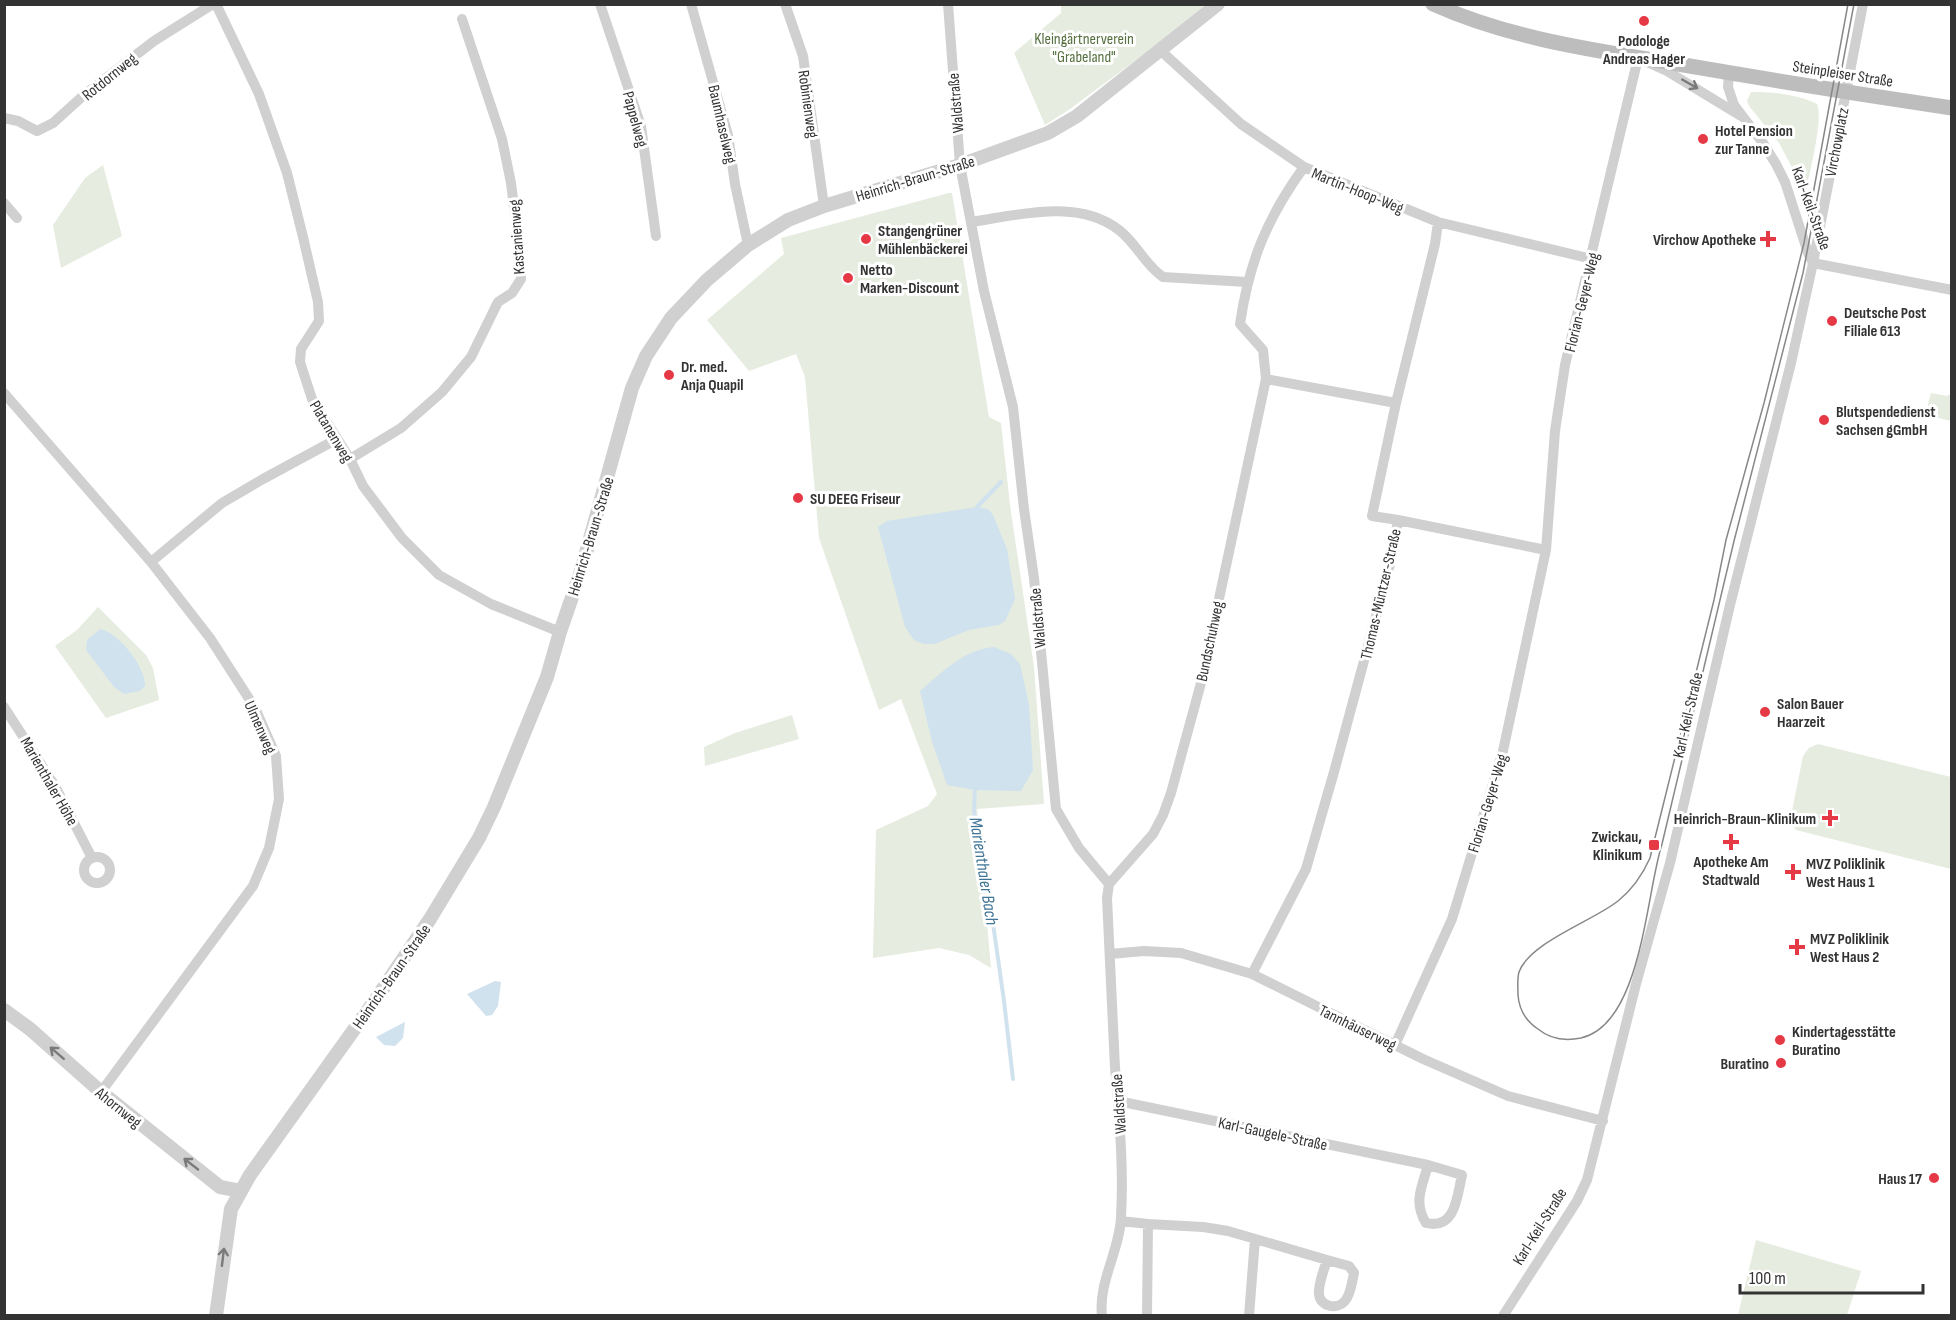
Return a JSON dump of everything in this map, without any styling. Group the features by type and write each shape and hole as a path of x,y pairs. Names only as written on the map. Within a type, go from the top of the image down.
{"main road":[{"name":"Karl-Keil-Straße","path":"1433,4 1477,22 1531,37 1729,73"},
{"name":"Steinpleiser Straße","path":"1729,73 1952,108"}],"street":[{"name":"Rotdornweg","path":"4,118 18,121 37,131 53,123 84,95 154,40 214,4"},
{"name":"Platanenweg","path":"214,4 259,94 286,173 318,302 319,321 301,349 300,362 312,399 350,459 363,486 402,538 440,574 491,604 560,632"},
{"name":"Pappelweg","path":"600,4 641,126 656,237"},
{"name":"Baumhaselweg","path":"691,4 729,135 735,184 748,245"},
{"name":"Robinienweg","path":"785,4 803,56 824,206"},
{"name":"Waldstraße","path":"948,4 960,165 984,291 1013,407 1034,578 1056,808 1080,848 1109,884 1107,898 1122,1160 1121,1221 1106,1281 1102,1316"},
{"name":"Heinrich-Braun-Straße","path":"216,1316 231,1209 250,1175 424,929 479,838 494,807 547,677 581,571 632,388 646,356 671,318 706,280 748,245 788,220 824,206 960,165 1048,133 1077,116 1218,4"},
{"name":"Virchowplatz","path":"1813,263 1863,4"},
{"name":"Kastanienweg","path":"350,459 401,428 442,392 471,357 498,302 512,293 521,279 511,183 502,139 462,20"},
{"name":"Martin-Hoop-Weg","path":"1160,50 1241,124 1304,167 1438,222 1592,259"},
{"name":"Karl-Keil-Straße","path":"1638,57 1667,71 1742,116"},
{"name":"Florian-Geyer-Weg","path":"1395,1045 1452,919 1503,751 1546,550 1555,431 1565,365 1592,259 1638,57"},
{"name":"Karl-Keil-Straße","path":"1503,1316 1577,1201 1587,1180 1636,984 1670,863 1813,263 1785,182 1776,164 1734,105 1728,87 1729,73"},
{"name":"Bundschuhweg","path":"1109,884 1152,834 1163,815 1201,683 1266,379 1263,350 1240,324 1247,282 1266,229 1284,195 1304,167"},
{"path":"4,203 16,218"},
{"path":"971,222 1073,211 1097,218 1118,230 1134,244 1154,270 1163,277 1247,282"},
{"name":"Thomas-Müntzer-Straße","path":"1252,974 1306,869 1392,557 1398,520 1372,516 1396,403 1435,244 1438,222"},
{"path":"1813,263 1952,290"},
{"path":"1266,379 1396,403"},
{"name":"Ulmenweg","path":"4,393 151,562 210,638 255,708 276,756 279,799 269,848 253,886 101,1092"},
{"path":"151,562 222,503 263,478 337,439"},
{"path":"1398,520 1546,550"},
{"name":"Marienthaler Höhe","path":"4,707 55,786 92,858"},
{"name":"Tannhäuserweg","path":"1110,954 1144,951 1181,953 1252,974 1345,1022 1508,1096 1603,1121"},
{"name":"Ahornweg","path":"4,1010 30,1029 101,1092 220,1187 241,1191"},
{"name":"Karl-Gaugele-Straße","path":"1118,1101 1428,1165 1462,1175 1452,1214 1445,1223 1434,1225 1426,1223 1421,1215 1418,1202 1428,1165"},
{"path":"1121,1221 1203,1227 1327,1260"},
{"path":"1147,1316 1148,1224"},
{"path":"1249,1316 1255,1239"}],"green space":[{"name":"Kleingärtnerverein \"Grabeland\"","path":"1061,5 1205,5 1155,46 1045,125 1014,53 1061,13"},
{"path":"1751,92 1793,96 1817,104 1819,112 1817,135 1805,197 1779,143 1749,106 1747,101"},
{"path":"103,165 122,236 61,268 53,225 85,178"},
{"path":"952,193 989,417 1001,423 1010,505 1034,667 1044,804 977,809 991,968 969,955 939,948 873,958 876,830 928,806 937,794 901,699 879,710 819,538 805,377 796,354 749,371 707,320 784,254 781,238"},
{"path":"1931,393 1947,396 1951,394 1951,421 1925,415"},
{"path":"98,607 146,655 153,668 159,700 106,718 55,646 77,630"},
{"path":"792,715 799,739 705,766 704,747 735,733"},
{"path":"1818,744 1951,777 1951,869 1796,830 1790,821 1803,756 1809,748"},
{"path":"1756,1240 1861,1271 1847,1315 1738,1315"}],"water":[{"path":"977,507 988,509 993,515 1007,549 1015,599 1005,621 999,625 969,630 934,644 924,644 914,640 905,627 878,527 887,521"},
{"path":"100,629 115,636 136,660 144,678 145,686 140,691 124,694 114,687 86,650 87,640"},
{"path":"994,647 1011,654 1020,664 1029,704 1033,770 1021,791 975,790 947,785 932,742 920,691 963,657"},
{"path":"495,981 501,982 498,1006 492,1015 486,1016 467,994"},
{"path":"405,1022 403,1038 395,1046 384,1045 376,1037"}],"waterway":[{"name":"Marienthaler Bach","path":"976,512 977,507 1001,482"},
{"name":"Marienthaler Bach","path":"975,786 974,812 984,860 1013,1079"}],"tram line":[{"path":"1848,4 1804,243 1764,403 1726,540 1714,600 1650,858 1637,882 1618,901 1536,951 1525,961 1519,972 1518,995 1524,1014 1534,1026 1553,1037 1581,1038 1601,1028 1617,1009 1629,983 1638,954 1656,866 1734,541 1803,273 1854,4"}],"place":[{"name":"Podologe Andreas Hager","path":"1644,21"},
{"name":"Hotel Pension zur Tanne","path":"1703,139"},
{"name":"Stangengrüner Mühlenbäckerei","path":"866,239"},
{"name":"Virchow Apotheke","path":"1768,239"},
{"name":"Netto Marken-Discount","path":"848,278"},
{"name":"Deutsche Post Filiale 613","path":"1832,321"},
{"name":"Dr. med. Anja Quapil","path":"669,375"},
{"name":"Blutspendedienst Sachsen gGmbH","path":"1824,420"},
{"name":"SU DEEG Friseur","path":"798,498"},
{"name":"Salon Bauer Haarzeit","path":"1765,712"},
{"name":"Heinrich-Braun-Klinikum","path":"1830,818"},
{"name":"Apotheke Am Stadtwald","path":"1731,842"},
{"name":"Zwickau, Klinikum","path":"1654,845"},
{"name":"MVZ Poliklinik West Haus 1","path":"1793,872"},
{"name":"MVZ Poliklinik West Haus 2","path":"1797,947"},
{"name":"Kindertagesstätte Buratino","path":"1780,1040"},
{"name":"Buratino","path":"1781,1063"},
{"name":"Haus 17","path":"1934,1178"}]}
